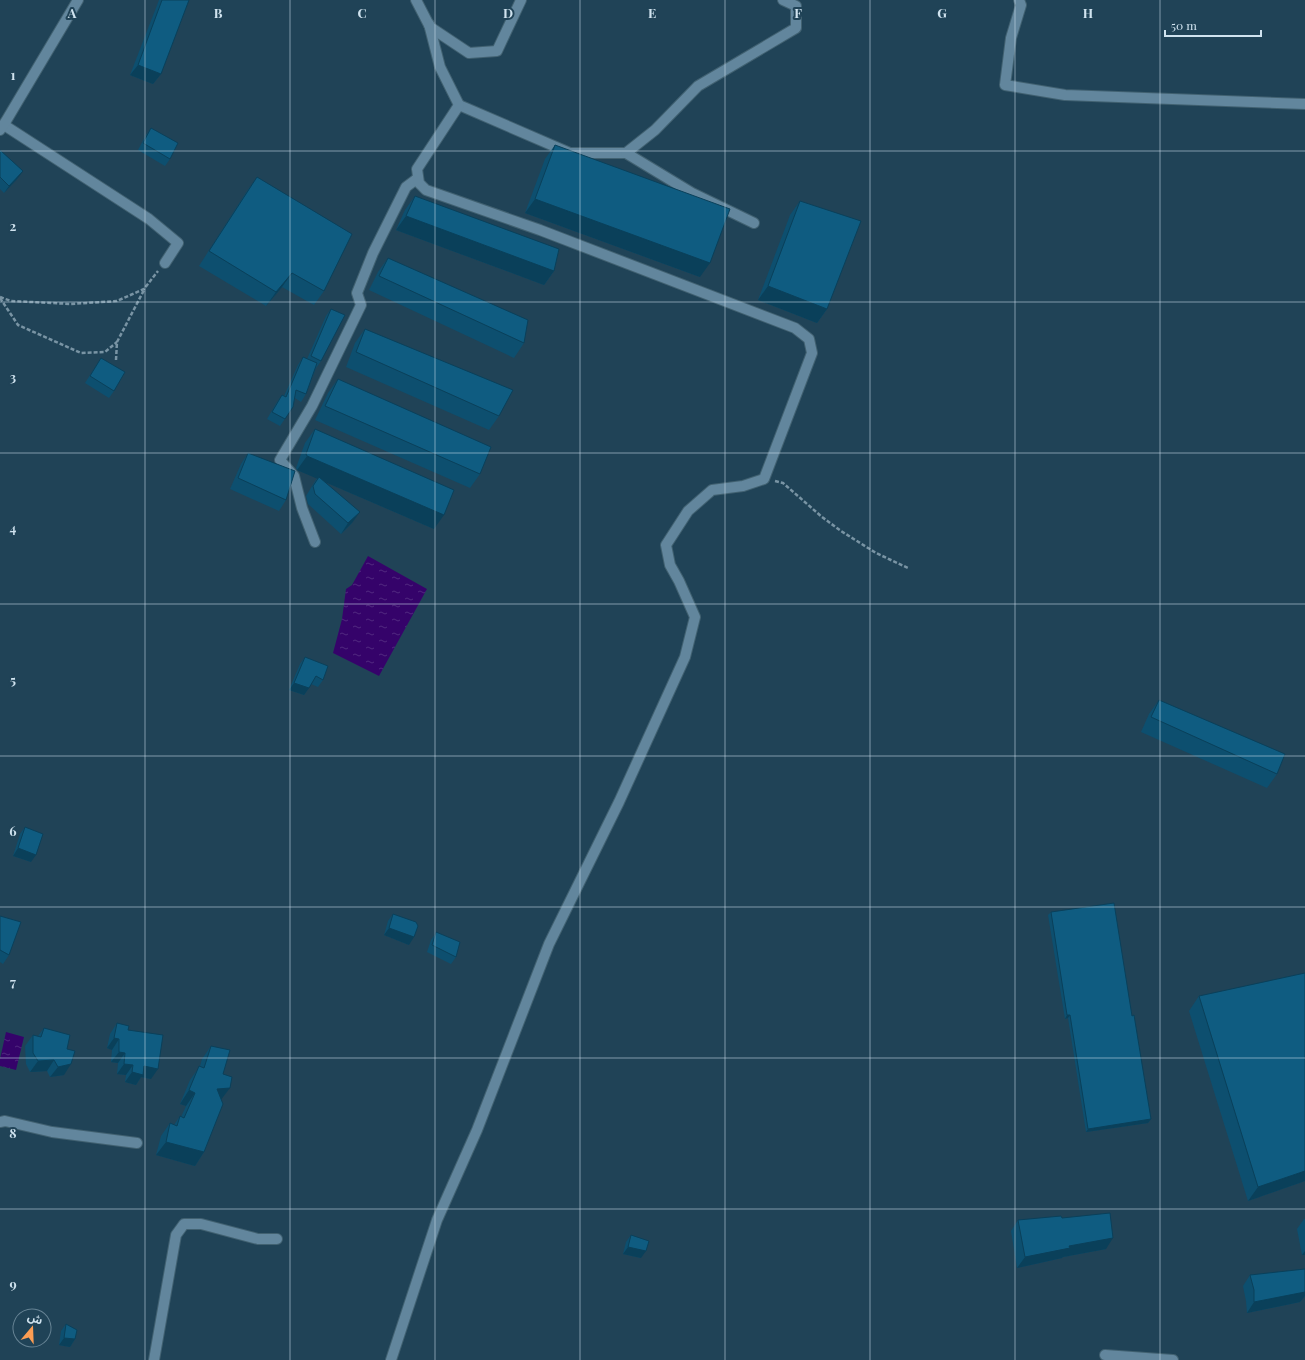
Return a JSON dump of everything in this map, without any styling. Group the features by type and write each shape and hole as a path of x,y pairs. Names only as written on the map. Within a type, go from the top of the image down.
{"street":[{"path":"78,0 2,127 149,219 178,243 165,263"},
{"path":"416,0 430,27 468,53 497,51 521,0"},
{"path":"626,153 655,130 698,86 796,28 796,6 783,0"},
{"path":"1019,0 1021,6 1011,38 1005,85 1065,95 1305,104"},
{"path":"429,24 440,67 459,105 570,153 626,153 692,193 754,223"},
{"path":"391,1360 438,1220 477,1130 549,944 619,802 685,657 695,617 680,581 670,565 666,545 688,511 712,490 743,486 764,479 812,353 809,338 788,325 540,230 426,190 419,183 417,169 459,105"},
{"path":"315,542 302,508 294,476 280,460 312,406 361,305 357,293 373,253 406,187 418,178"},
{"path":"0,1122 5,1121 52,1132 137,1143"},
{"path":"154,1360 176,1235 184,1224 201,1224 258,1239 277,1239"},
{"path":"1104,1355 1173,1360"}],"path":[{"path":"0,298 18,325 81,353 105,352 117,342 144,289 165,263"},
{"path":"0,298 11,302 71,304 117,301 144,289"},
{"path":"116,360 117,342"},
{"path":"762,479 783,483 822,517 841,531 876,553 908,568"}],"water":[{"path":"368,556 427,589 379,676 333,653 342,619 346,589 352,585"},
{"path":"6,1032 24,1037 16,1070 0,1066 0,1059"}],"building":[{"path":"162,0 189,0 161,74 138,65"},
{"path":"151,128 178,143 170,159 143,143"},
{"path":"555,145 730,209 710,263 535,199"},
{"path":"0,150 23,171 9,186 0,177"},
{"path":"257,177 352,234 324,291 292,273 276,292 209,251"},
{"path":"415,196 559,249 554,271 406,216"},
{"path":"800,201 861,221 827,309 768,286"},
{"path":"388,258 528,320 524,343 379,276"},
{"path":"331,309 345,315 321,361 311,356"},
{"path":"365,329 513,390 499,416 356,352"},
{"path":"303,357 317,363 306,394 296,390 293,407 285,419 272,412 282,395 286,397"},
{"path":"101,358 125,372 114,391 90,376"},
{"path":"338,379 491,447 480,474 325,406"},
{"path":"315,429 454,490 444,515 307,456 306,454"},
{"path":"248,453 295,471 286,500 238,478"},
{"path":"319,477 360,512 348,523 315,494 313,486"},
{"path":"305,657 328,666 323,680 316,676 309,688 294,683"},
{"path":"1159,700 1285,754 1277,774 1151,717"},
{"path":"25,827 43,834 36,855 18,848"},
{"path":"1114,903 1132,1016 1134,1015 1151,1119 1088,1129 1070,1015 1067,1015 1051,912"},
{"path":"393,914 416,922 418,926 414,937 389,928"},
{"path":"0,916 21,922 9,955 0,950"},
{"path":"436,932 460,942 456,957 432,945"},
{"path":"1305,973 1305,1171 1258,1187 1199,996"},
{"path":"117,1023 129,1026 128,1030 163,1035 158,1069 144,1066 143,1075 132,1072 133,1065 124,1064 125,1053 119,1052 119,1039 114,1038"},
{"path":"44,1028 70,1035 67,1049 75,1051 71,1064 58,1067 54,1060 38,1061 33,1053 33,1035 41,1037"},
{"path":"211,1046 230,1050 223,1074 232,1077 230,1088 217,1089 223,1104 204,1152 166,1142 170,1123 177,1126 180,1116 184,1118 195,1093 189,1090 199,1066 204,1068"},
{"path":"1110,1213 1113,1238 1069,1246 1070,1248 1025,1257 1018,1220 1061,1216 1062,1218"},
{"path":"631,1235 649,1241 646,1251 628,1247"},
{"path":"1305,1269 1305,1292 1254,1302 1254,1290 1250,1275"},
{"path":"66,1324 77,1330 75,1339 64,1338"}]}
